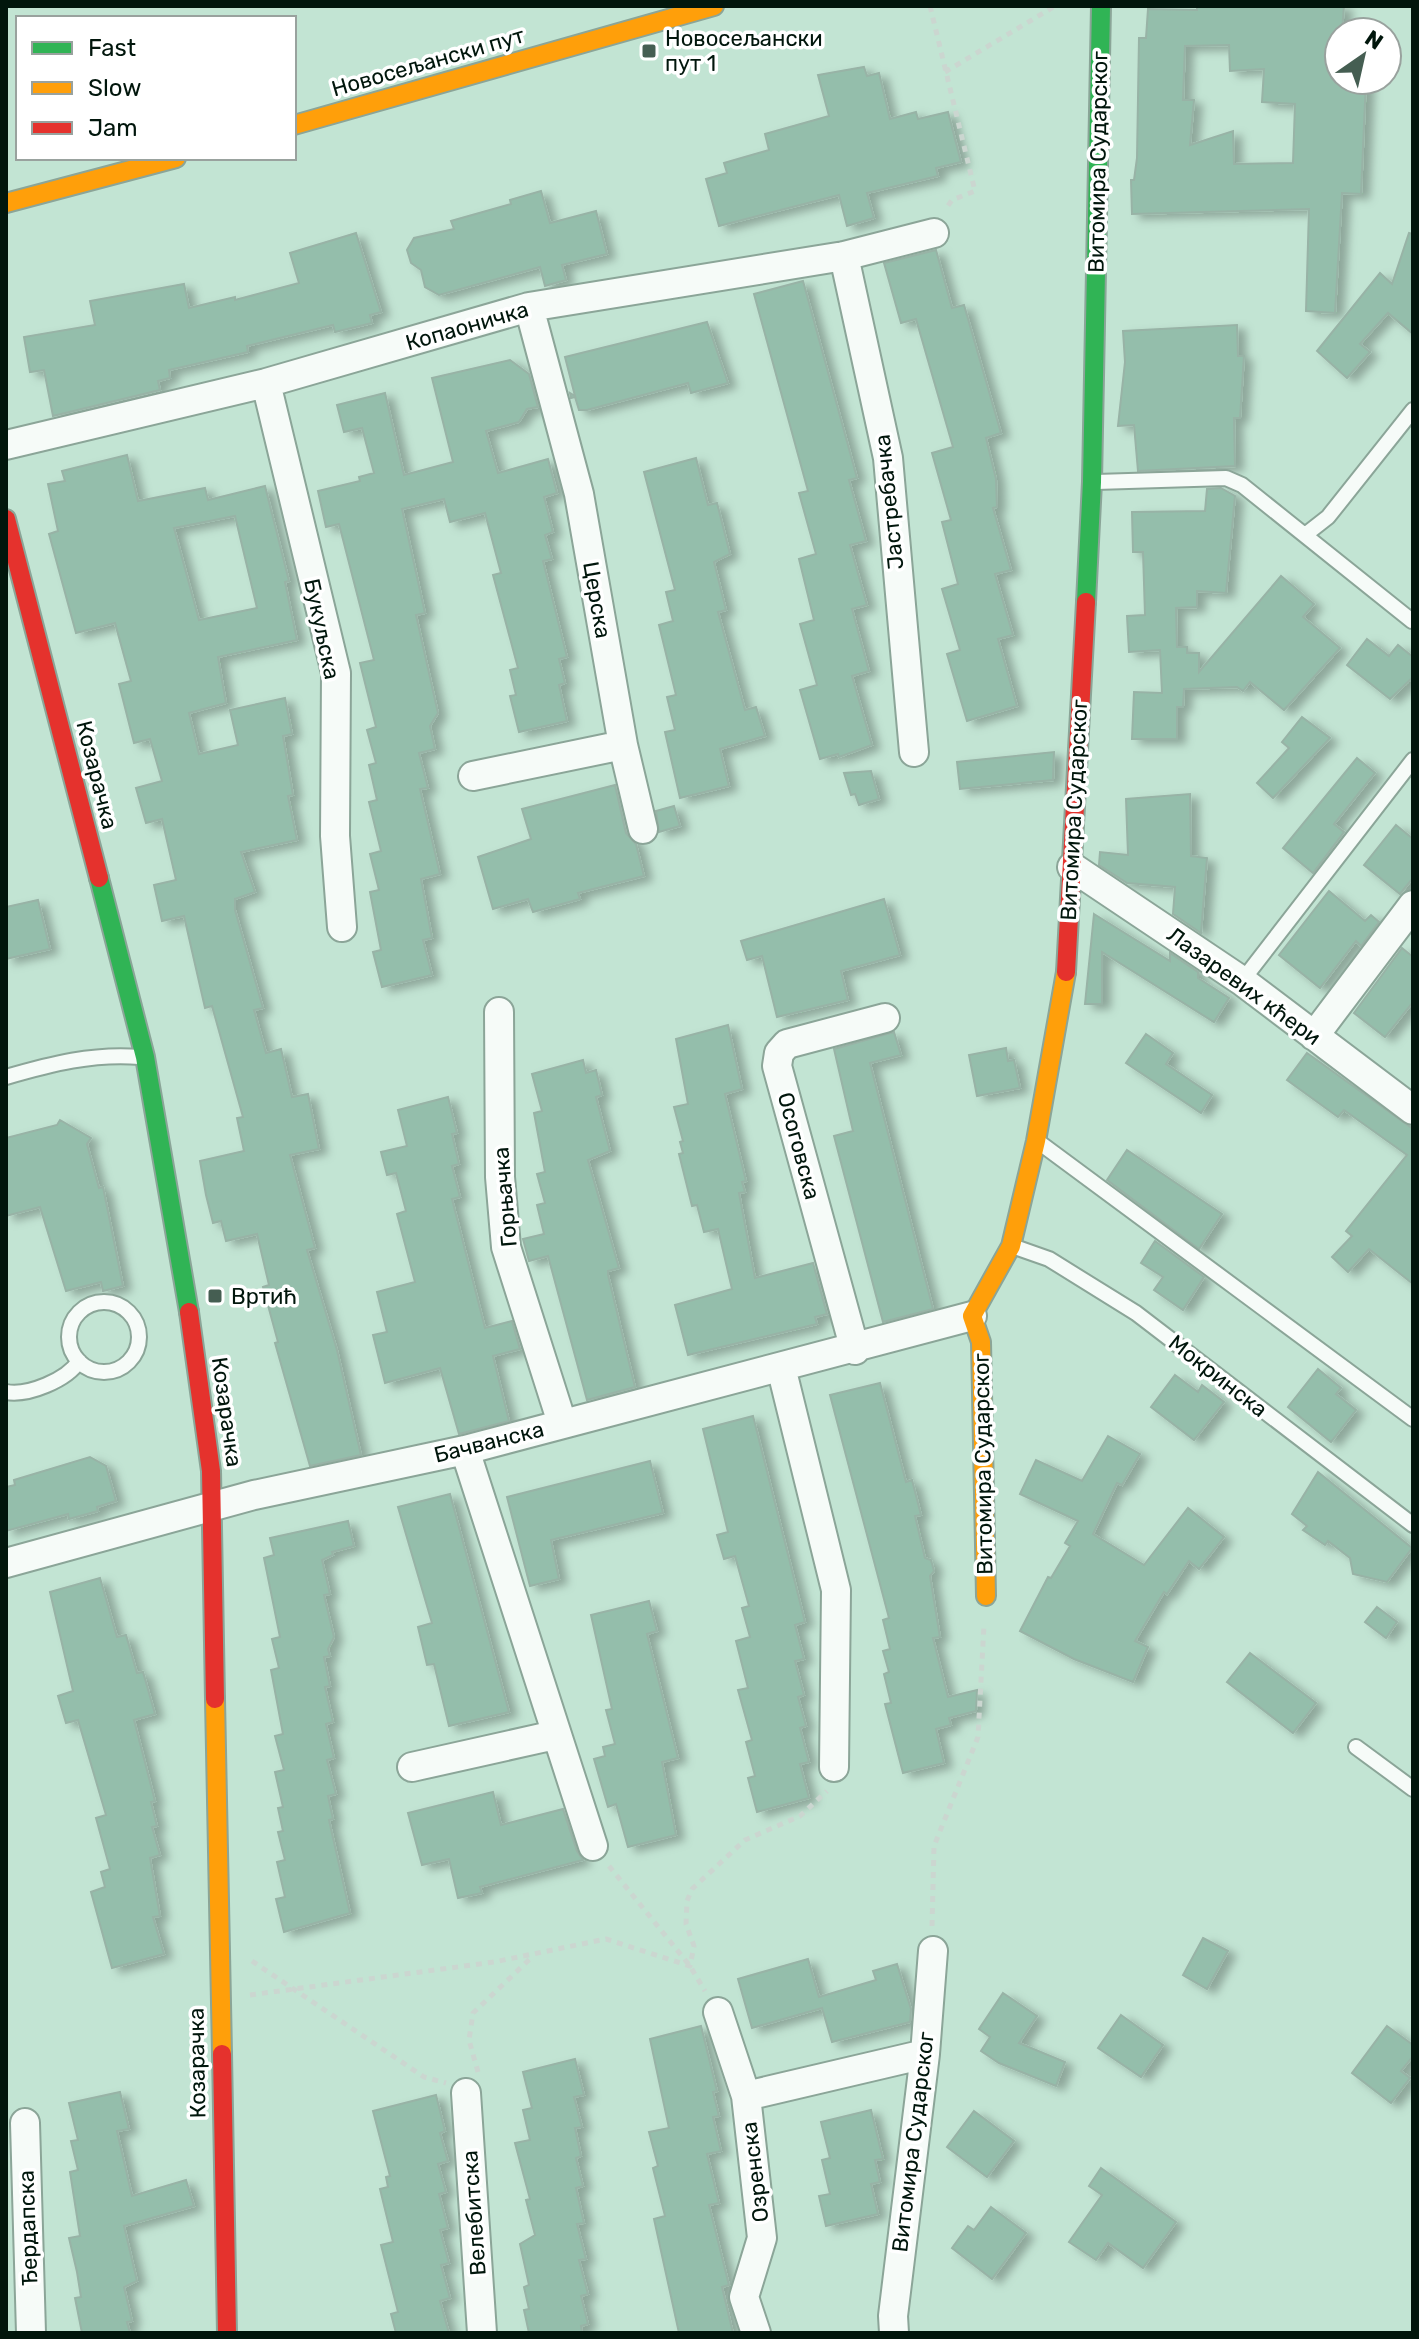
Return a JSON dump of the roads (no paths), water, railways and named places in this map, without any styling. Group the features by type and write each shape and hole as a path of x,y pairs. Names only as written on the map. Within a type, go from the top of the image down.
{"street":[{"name":"Новосељански пут","path":"296,124 714,6"},
{"name":"Витомира Сударског","path":"986,1596 981,1342 972,1316 1011,1246 1036,1141 1065,983 1092,482 1101,6"},
{"path":"6,203 169,160"},
{"path":"6,217 32,197"},
{"name":"Копаоничка","path":"6,445 266,383 529,307 844,256 934,233"},
{"name":"Јастребачка","path":"844,256 888,458 914,752"},
{"name":"Церска","path":"529,307 579,494 623,745 643,829"},
{"name":"Букуљска","path":"266,383 336,673 335,836 342,927"},
{"name":"Козарачка","path":"6,522 145,1057 178,1235 214,1507 227,2333"},
{"path":"473,776 623,745"},
{"name":"Лазаревих кћери","path":"1072,867 1242,981 1413,1110"},
{"path":"1314,1036 1413,905"},
{"name":"Горњачка","path":"499,1012 500,1177 506,1247 562,1423"},
{"name":"Осоговска","path":"855,1350 777,1066 779,1053 787,1044 885,1018"},
{"name":"Бачванска","path":"6,1563 276,1489 465,1450 855,1350 972,1316"},
{"path":"781,1367 836,1590 834,1767"},
{"path":"465,1450 593,1846"},
{"path":"412,1767 555,1735"},
{"name":"Витомира Сударског","path":"894,2333 893,2316 925,2054 933,1951"},
{"name":"Озренска","path":"718,2012 746,2096 762,2238 744,2297 756,2333"},
{"path":"746,2096 925,2054"},
{"name":"Велебитска","path":"466,2093 482,2333"},
{"name":"Ђердапска","path":"25,2123 31,2333"}],"lane":[{"path":"1305,535 1328,517 1413,410"},
{"path":"1092,482 1226,478 1242,485 1413,621"},
{"path":"1242,981 1413,760"},
{"path":"6,1077 53,1063 108,1054 145,1057"},
{"path":"1036,1141 1413,1419"},
{"name":"Мокринска","path":"1011,1246 1049,1259 1136,1313 1413,1525"},
{"path":"102,1302 123,1308 131,1316 138,1338 130,1359 121,1367 99,1371 79,1361 72,1352 69,1330 81,1310 102,1302"},
{"path":"6,1392 24,1392 72,1373 79,1361"},
{"path":"1356,1747 1413,1789"}],"place":[{"name":"Новосељански пут 1","path":"649,51"},
{"name":"Вртић","path":"215,1296"}]}
